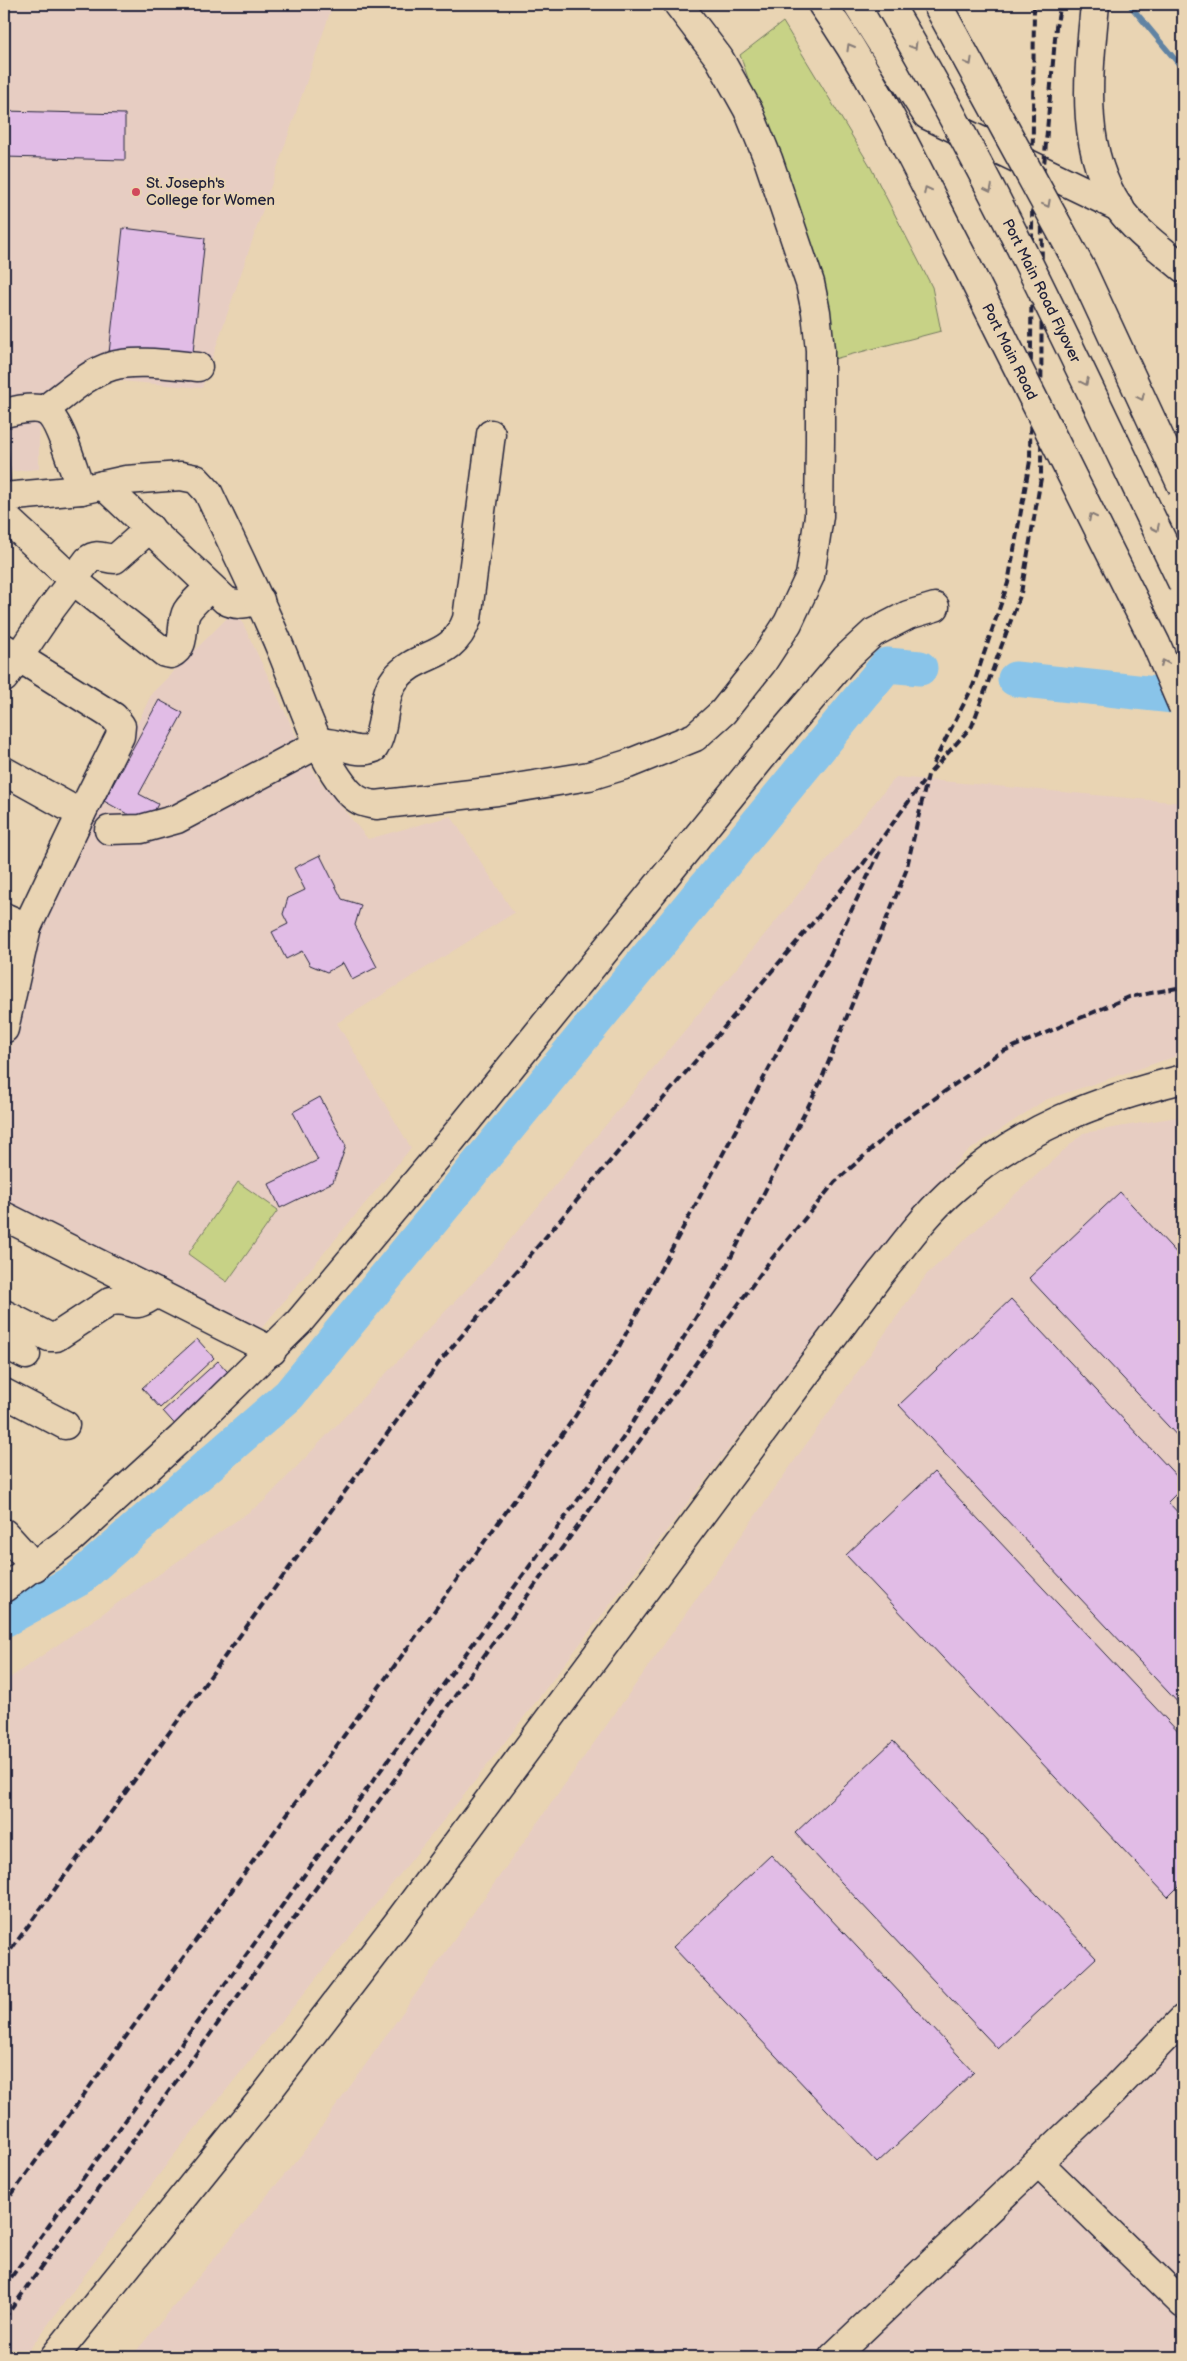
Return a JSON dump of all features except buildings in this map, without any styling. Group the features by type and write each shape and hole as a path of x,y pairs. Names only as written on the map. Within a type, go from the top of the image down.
{"street":[{"path":"4,497 92,488 126,480 181,476 196,479 208,492 260,600 320,743 346,789 356,800 364,804 376,805 498,791 589,776 672,748 694,737 710,725 762,663 801,599 814,558 819,516 820,359 816,312 796,238 748,110 719,58 678,4"},
{"name":"Port Main Road","path":"822,4 838,26 876,92 966,264 1156,644 1183,707"},
{"path":"857,4 927,115 1120,208"},
{"name":"Port Main Road Flyover","path":"889,4 957,125 1051,312 1183,584"},
{"path":"937,4 1082,270 1183,488"},
{"path":"1095,8 1089,70 1089,115 1101,177 1120,208 1144,235 1183,268"},
{"path":"44,410 86,380 114,365 134,363 198,367"},
{"path":"4,413 32,408 44,410 52,418 60,431 92,488 150,528 210,587 232,604 260,600"},
{"path":"109,830 141,829 177,819 320,743 332,742 365,752 374,748 383,727 387,696 394,680 406,668 449,647 461,635 467,619 491,434"},
{"path":"4,516 73,580 160,650 171,654 180,646 188,611 210,587"},
{"path":"4,1029 16,922 81,814 120,736 121,726 114,717 8,661 94,556 115,559 150,528"},
{"path":"4,1588 72,1538 272,1351 311,1308 449,1142 766,752 846,658 873,633 908,616 934,607"},
{"path":"4,771 81,814"},
{"path":"54,2357 262,2099 378,1949 880,1274 923,1220 955,1188 1002,1151 1052,1123 1100,1102 1183,1079"},
{"path":"4,1216 272,1351"},
{"path":"4,1314 49,1337 56,1337 111,1300 119,1300 133,1305 142,1303 157,1293"},
{"path":"4,1393 65,1425"},
{"path":"4,1533 35,1567"},
{"path":"833,2357 1114,2090 1183,2019"},
{"path":"1038,2162 1183,2304"}],"shaded area":[{"name":"St. Joseph's College for Women","path":"4,4 333,4 202,388 108,380 39,430 39,469 4,472"},
{"path":"236,609 315,775 368,839 451,816 514,913 337,1023 411,1148 256,1335 4,1207 4,1080 38,932 152,693"},
{"path":"896,777 1183,803 1183,1054 1045,1100 964,1154 871,1263 479,1776 170,2160 24,2357 4,2357 4,1682 263,1502 484,1271"},
{"path":"1183,1116 1183,2357 131,2357 302,2154 927,1274 1083,1133"}],"green space":[{"path":"783,22 869,164 932,287 941,331 830,360 808,251 740,55"},
{"path":"238,1182 278,1210 227,1282 188,1254"}],"waterway":[{"path":"1129,4 1183,69"},
{"path":"4,1620 77,1580 289,1395 887,665 920,668"},
{"path":"1015,679 1183,697"}],"railway":[{"path":"933,764 973,686 1008,583 1030,461 1034,4"},
{"path":"4,2287 623,1438 724,1271 820,1083 906,871 928,775 972,726 1021,593 1041,478 1042,189 1056,27 1061,4"},
{"path":"4,1959 441,1360 863,864 923,782"},
{"path":"4,2205 574,1418 615,1354 828,959 881,849"},
{"path":"4,2319 769,1262 835,1182 903,1121 999,1053 1129,997 1183,987"}],"place":[{"name":"St. Joseph's College for Women","path":"136,192"}]}
